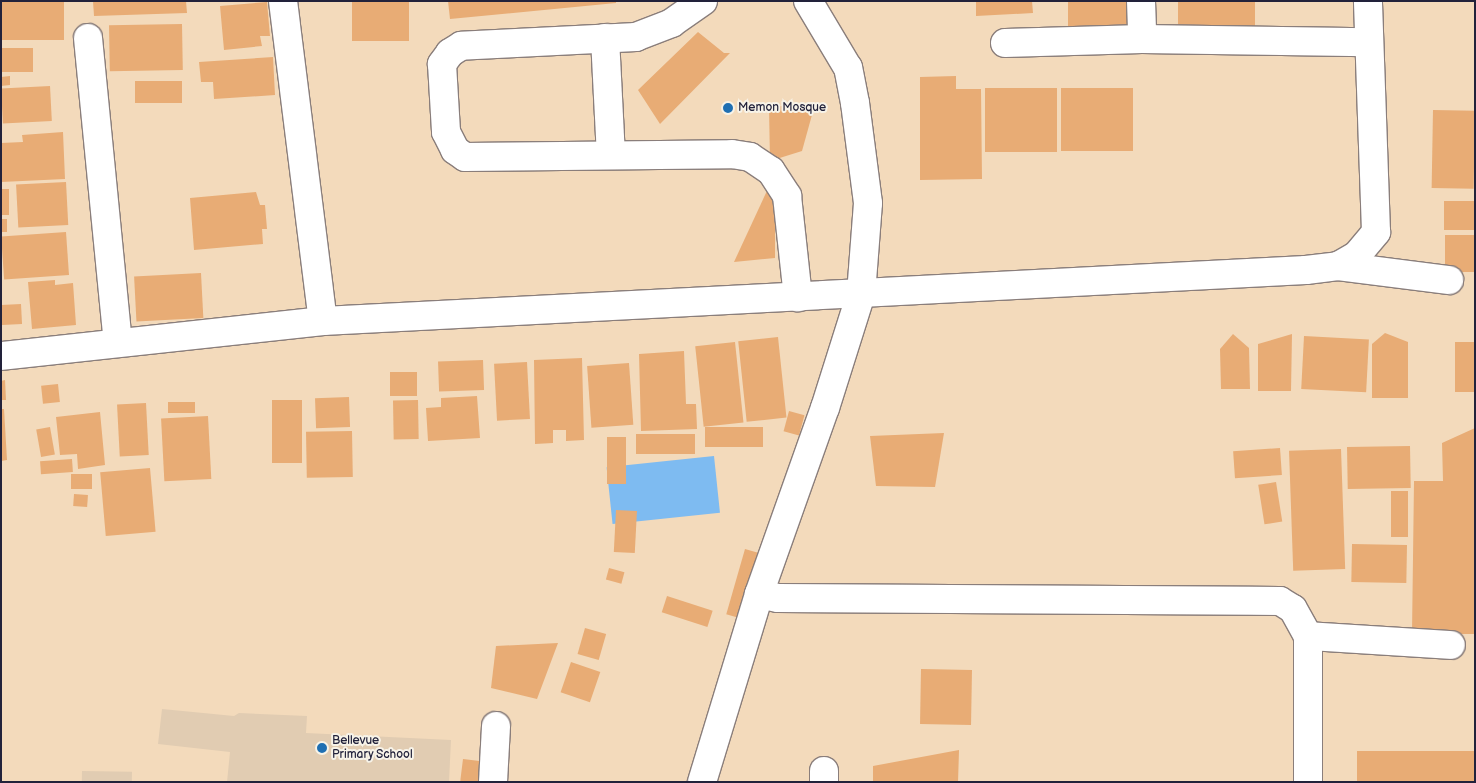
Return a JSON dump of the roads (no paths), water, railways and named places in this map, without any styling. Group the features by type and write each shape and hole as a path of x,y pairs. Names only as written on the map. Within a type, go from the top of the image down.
{"street":[{"path":"283,1 323,321"},
{"path":"703,1 672,23 636,37 461,46 450,53 442,64 446,132 455,150 464,157 732,154 750,157 771,172 787,196 798,297"},
{"path":"702,782 759,594 825,408 861,294 868,203 855,103 848,68 808,1"},
{"path":"1141,1 1142,39"},
{"path":"1338,266 1357,256 1376,232 1368,1"},
{"path":"88,38 118,342"},
{"path":"605,38 611,155"},
{"path":"1005,43 1142,39 1368,42"},
{"path":"1,356 323,321 861,294 1338,266 1449,280"},
{"path":"759,594 778,598 1280,601 1293,610 1308,636 1308,782"},
{"path":"1308,636 1451,645"},
{"path":"493,782 496,726"}],"water":[{"path":"714,456 720,513 613,524 607,467"}],"place":[{"name":"Memon Mosque","path":"728,108"},
{"name":"Bellevue Primary School","path":"322,748"}]}
